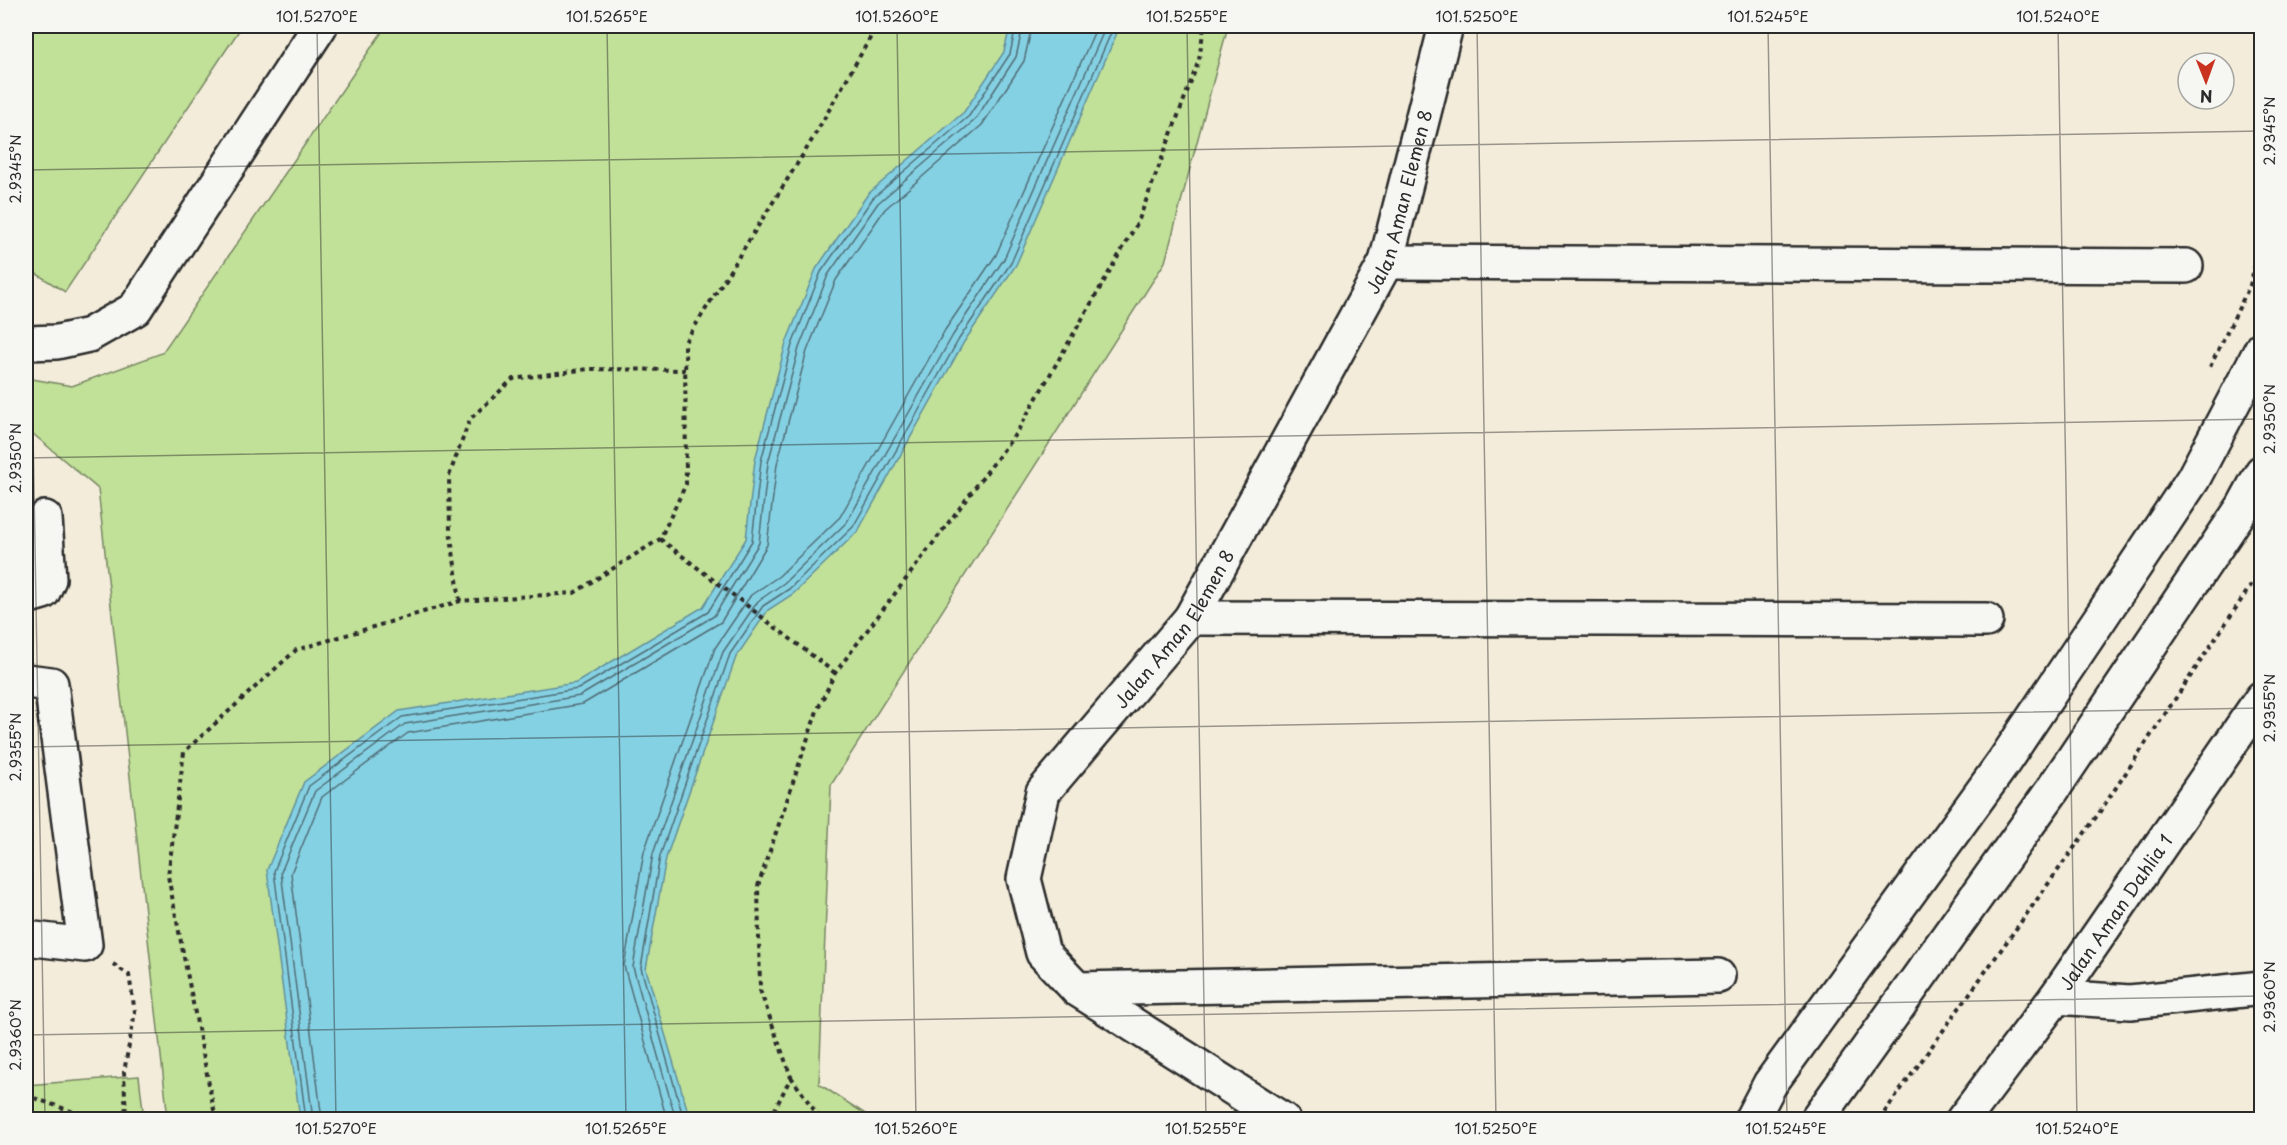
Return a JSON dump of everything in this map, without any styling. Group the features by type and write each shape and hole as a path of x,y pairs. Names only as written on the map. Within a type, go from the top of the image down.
{"street":[{"path":"26,343 57,342 89,335 135,309 320,26"},
{"name":"Jalan Aman Elemen 8","path":"1283,1119 1077,989 1043,953 1024,879 1043,792 1191,618 1386,262 1446,26"},
{"path":"1386,262 2186,266"},
{"path":"1751,1119 1770,1084 2003,763 2180,498 2262,348"},
{"path":"1817,1119 1954,924 2051,792 2236,517 2262,472"},
{"path":"26,597 43,592 49,579 32,512"},
{"path":"1191,618 1986,620"},
{"path":"26,938 85,945 38,682"},
{"name":"Jalan Aman Dahlia 1","path":"1963,1119 2056,997 2262,698"},
{"path":"1077,989 1718,976"},
{"path":"2056,997 2130,1002 2262,988"}],"path":[{"path":"216,1119 168,876 184,752 296,650 460,601 574,593 660,539 686,484 686,342 808,145 876,26"},
{"path":"821,1119 791,1077 760,990 758,886 817,711 835,673 1017,432 1138,222 1199,60 1204,26"},
{"path":"460,601 450,530 449,476 470,419 513,379 588,369 685,370"},
{"path":"660,539 835,673"},
{"path":"1879,1119 2099,813 2262,569"},
{"path":"85,945 129,975 135,1012 124,1072 126,1119"},
{"path":"777,1119 776,1109 791,1077"},
{"path":"26,1095 96,1119"}],"green space":[{"path":"26,26 242,26 65,292 26,267"},
{"path":"386,26 1228,26 1165,262 831,785 819,1084 873,1119 168,1119 98,489 26,428 26,378 72,386 162,353"},
{"path":"139,1076 144,1119 26,1119 26,1085"}],"water":[{"path":"1010,26 1120,26 1016,265 964,342 858,531 793,594 768,610 736,657 666,858 646,969 690,1119 300,1119 267,870 304,782 399,711 576,683 703,607 746,539 755,460 786,343 816,269 868,194 964,112 1004,52"}]}
